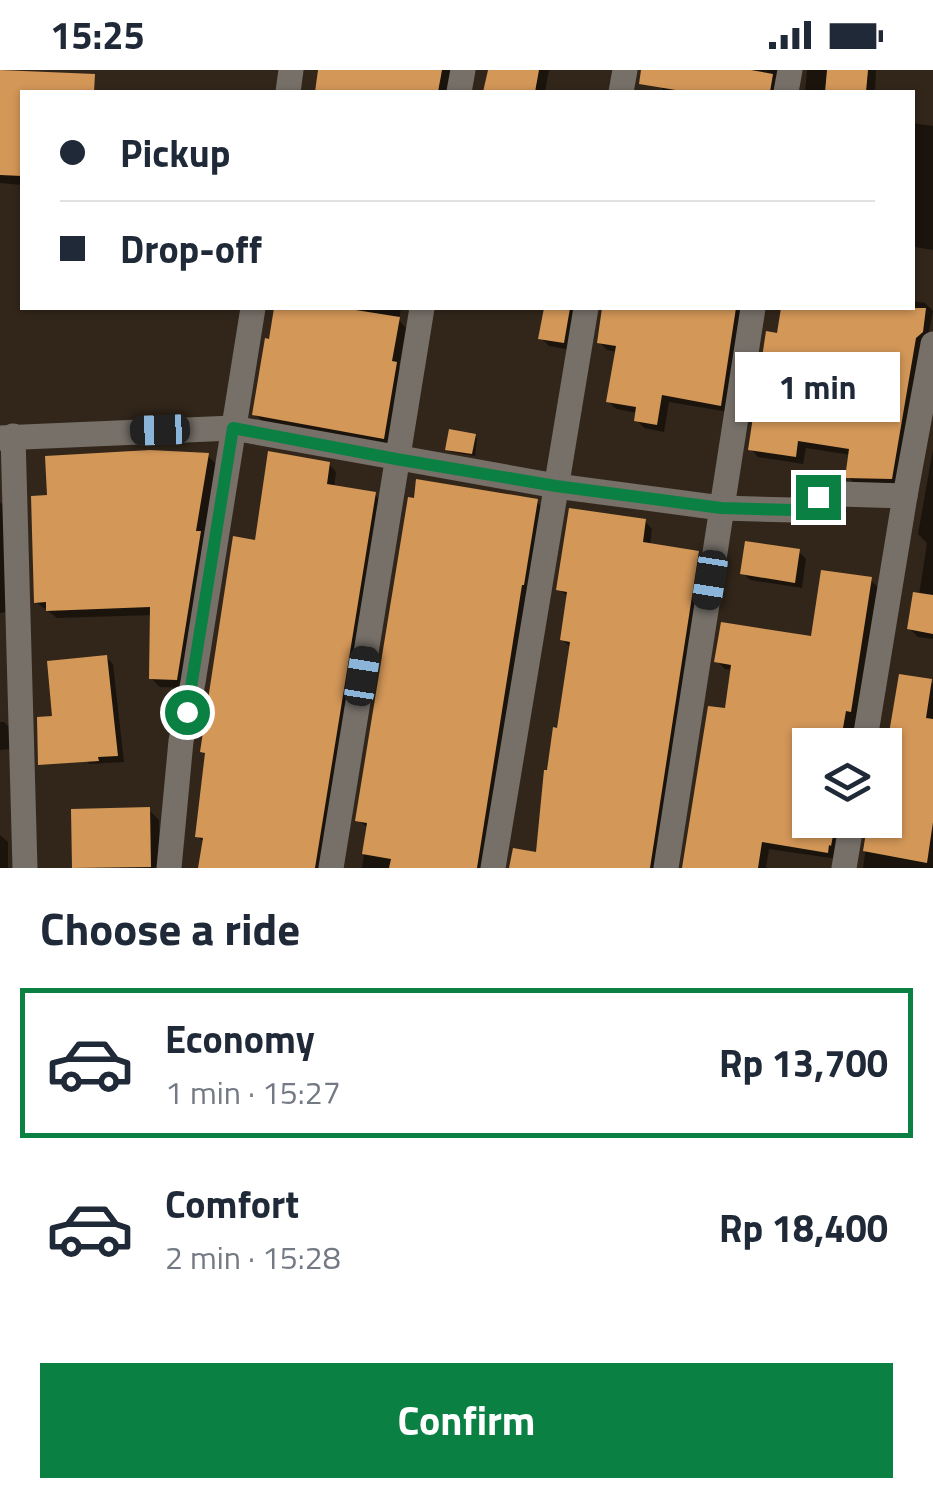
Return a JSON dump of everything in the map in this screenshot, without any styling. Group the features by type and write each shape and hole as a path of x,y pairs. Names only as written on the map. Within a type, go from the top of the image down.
{"street":[{"path":"169,868 181,741 253,310"},
{"path":"331,868 422,310"},
{"path":"493,868 586,310"},
{"path":"666,868 752,310"},
{"path":"867,728 933,344"},
{"path":"26,868 6,437 233,428 556,486 721,508 793,510 818,497 839,494 905,496"},
{"path":"844,868 849,838"}],"building":[{"path":"0,70 95,74 94,90 20,90 20,176 0,175"},
{"path":"318,70 442,70 438,90 315,90"},
{"path":"488,70 539,70 535,90 483,90"},
{"path":"641,70 751,70 773,74 770,90 676,90 639,84"},
{"path":"827,70 868,70 866,90 825,90"},
{"path":"926,308 923,332 916,338 892,479 845,478 849,449 798,441 796,457 748,450 766,331 777,333 781,310"},
{"path":"274,310 356,310 400,317 384,439 252,415 265,338 269,339"},
{"path":"544,310 570,310 564,343 538,339"},
{"path":"602,310 736,310 721,406 662,395 657,425 634,421 636,407 606,402 616,346 597,343"},
{"path":"449,429 476,434 472,454 445,450"},
{"path":"150,450 209,453 177,680 149,679 150,607 46,611 46,602 34,603 31,496 47,495 45,456"},
{"path":"268,451 330,462 327,484 376,492 315,868 198,868 203,838 195,837 205,753 200,752 233,536 255,540"},
{"path":"416,479 538,499 477,868 389,868 391,859 362,854 367,823 355,821 408,497 414,498"},
{"path":"569,508 646,519 643,542 699,551 650,868 509,868 513,848 536,852 544,770 553,727 557,728 570,642 560,640 567,592 556,590"},
{"path":"745,541 800,549 795,583 740,574"},
{"path":"821,570 872,577 851,712 846,711 843,728 792,728 792,838 833,838 828,853 762,842 758,868 682,868 708,706 725,708 731,665 714,662 721,622 811,636"},
{"path":"913,592 933,595 933,634 907,629"},
{"path":"107,655 118,756 38,765 37,717 52,716 47,661"},
{"path":"899,674 932,679 926,718 933,719 933,822 927,863 863,851 865,838 902,838 902,728 890,728"},
{"path":"150,807 151,867 72,868 71,809"}],"route":[{"path":"187,712 233,428 556,486 721,508 793,510 818,497"}]}
